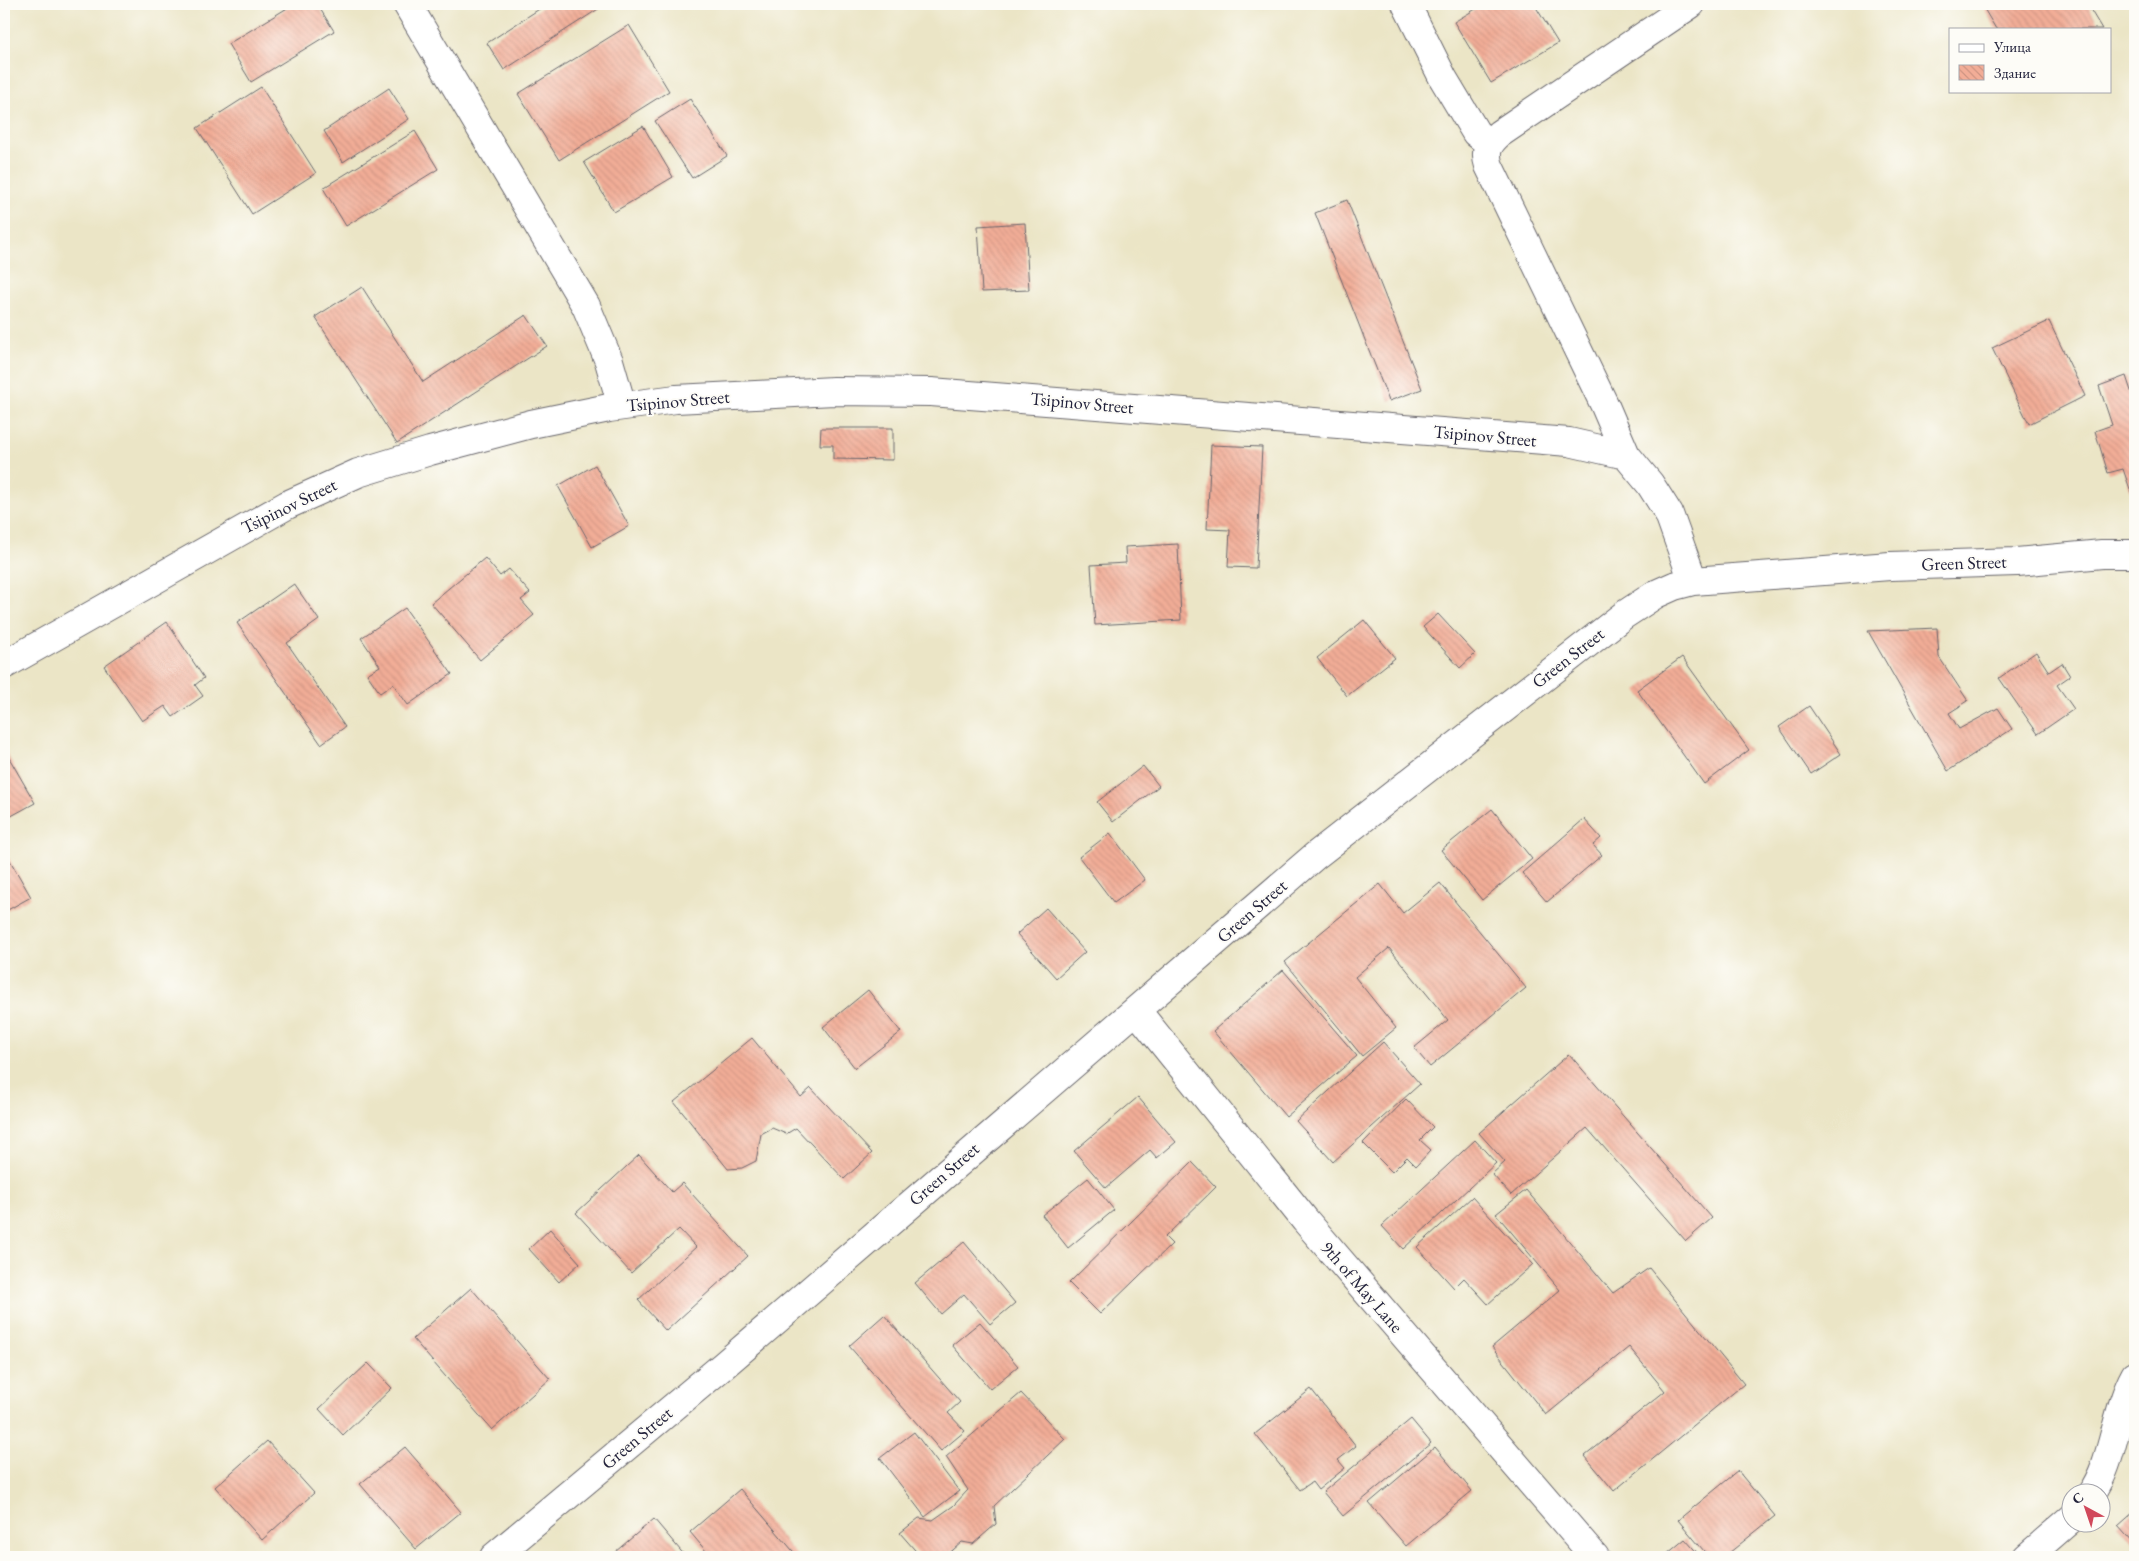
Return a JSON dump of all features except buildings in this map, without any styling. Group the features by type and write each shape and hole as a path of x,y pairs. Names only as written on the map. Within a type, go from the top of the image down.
{"street":[{"path":"408,4 586,306 609,361 622,406"},
{"path":"1406,4 1443,78 1476,133 1489,143"},
{"path":"1691,4 1499,134 1489,143 1486,155 1489,166 1605,406 1626,455 1650,484 1669,514 1693,581"},
{"name":"Tsipinov Street","path":"4,665 115,604 246,527 358,472 531,424 622,406 676,399 834,391 931,392 1569,442 1626,455"},
{"name":"Green Street","path":"494,1557 724,1366 1315,856 1573,653 1656,594 1674,586 1693,581 1890,566 2017,562 2102,554 2135,554"},
{"name":"9th of May Lane","path":"1137,1011 1305,1220 1595,1557"},
{"path":"2098,1484 2101,1480 2128,1388 2135,1375"},
{"path":"2027,1557 2062,1527"}]}
